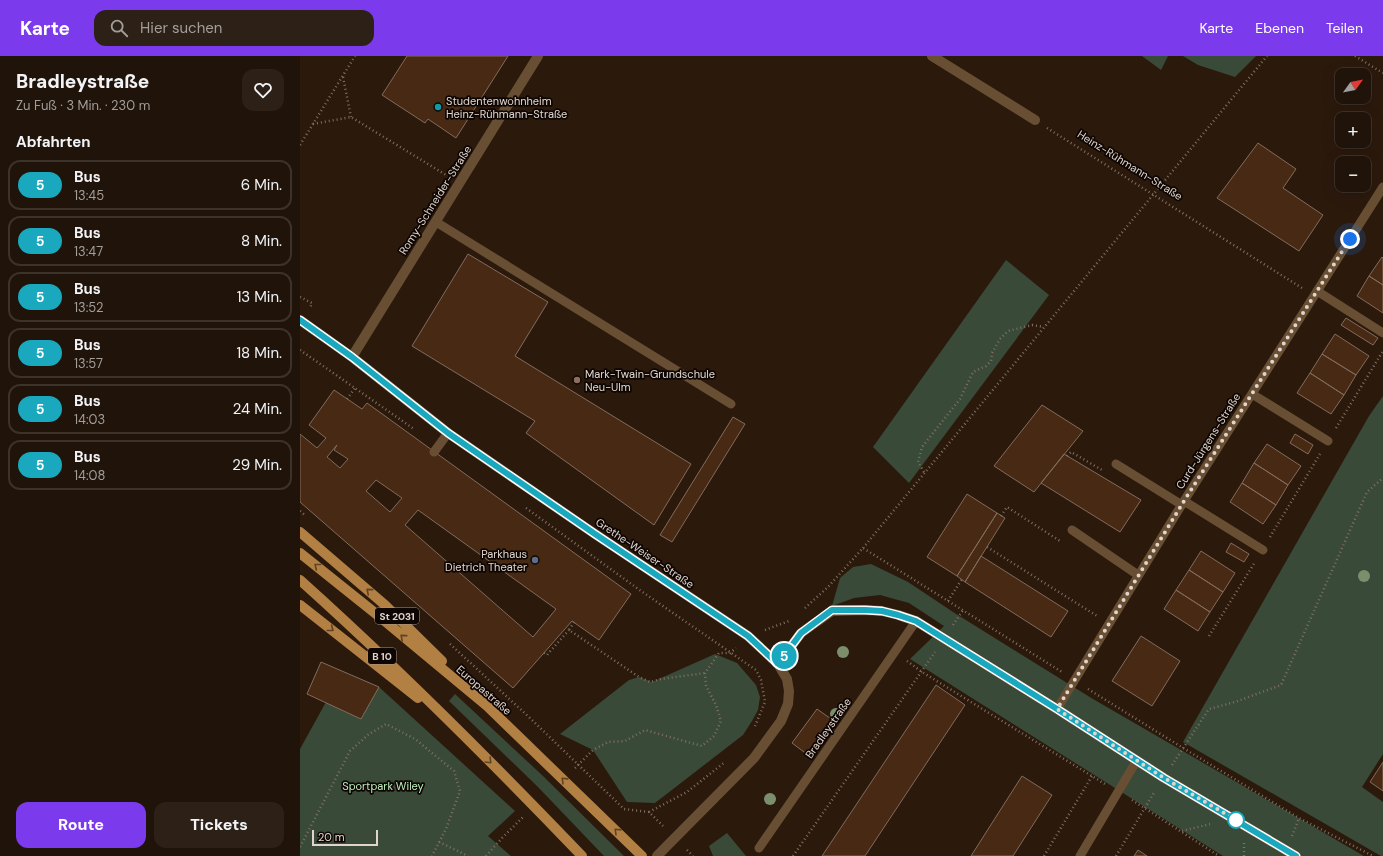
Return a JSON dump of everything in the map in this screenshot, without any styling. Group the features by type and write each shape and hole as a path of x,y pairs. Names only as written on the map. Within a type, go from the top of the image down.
{"main road":[{"name":"St 2031","path":"300,532 385,604 487,706"},
{"name":"Europastraße","path":"300,553 487,706 642,856"},
{"name":"B 10","path":"300,580 352,626 462,733 582,856"},
{"path":"300,605 462,733"}],"street":[{"name":"Romy-Schneider-Straße","path":"352,357 538,56"},
{"path":"932,56 1035,120"},
{"name":"Grethe-Weiser-Straße","path":"300,320 352,357 448,433 600,538 748,636 778,664 787,679 789,691 788,704 781,722 754,758 657,856"},
{"path":"778,664 801,633 832,610 882,611 916,621 1164,778 1296,856"}],"lane":[{"name":"Curd-Jürgens-Straße","path":"1057,709 1138,575 1383,187"},
{"path":"436,222 731,404"},
{"path":"1316,293 1383,333"},
{"path":"1252,394 1328,441"},
{"path":"434,452 448,433"},
{"path":"1116,464 1263,550"},
{"path":"1072,530 1138,575"},
{"name":"Bradleystraße","path":"759,848 916,621"},
{"path":"1080,856 1137,760"}],"path":[{"path":"300,145 355,56"},
{"path":"863,548 1267,56"},
{"path":"1355,56 1383,73"},
{"path":"342,76 351,118"},
{"path":"313,124 351,118 460,183"},
{"name":"Heinz-Rühmann-Straße","path":"1035,120 1316,293"},
{"path":"925,473 918,462 922,447 960,399 973,372 986,366 991,361 992,353 1000,339 1008,331 1032,324 1044,327"},
{"path":"1209,636 1263,550 1383,351"},
{"path":"347,399 355,388"},
{"path":"1164,778 1209,709 1235,702 1281,685 1367,492 1383,478"},
{"path":"300,511 312,521"},
{"path":"987,547 1109,623"},
{"path":"948,601 962,579"},
{"path":"793,856 922,672 963,610"},
{"path":"544,653 547,655 574,622"},
{"path":"569,630 639,677 650,682 705,673"},
{"path":"730,653 742,644 748,636"},
{"path":"446,640 532,719 624,809 649,812 687,792 730,758"},
{"path":"894,652 922,672 1145,807 1219,856"},
{"path":"570,772 593,750 608,742 625,741 645,730 702,746 714,736 721,721 716,705 706,686 705,673 719,653 730,653 756,670 761,680 765,702 753,733"},
{"path":"300,847 350,751 369,734 386,724 415,739 454,771 460,791 453,813 432,856"},
{"path":"1044,856 1092,776"},
{"path":"1116,856 1145,807"},
{"path":"649,812 693,856"},
{"path":"486,856 525,816"},
{"path":"1291,836 1300,818"},
{"path":"1181,831 1214,823"},
{"path":"439,842 468,856"},
{"path":"1244,842 1244,856"}],"green space":[{"path":"1142,56 1168,56 1161,70"},
{"path":"1183,56 1256,56 1235,77 1198,65"},
{"path":"1006,260 1049,295 909,483 873,447"},
{"path":"1383,396 1383,754 1362,787 1383,802 1383,856 1381,856 1183,742 1369,416"},
{"path":"871,564 908,582 953,612 1093,699 1364,856 1223,856 910,659 944,626 909,603 880,595 854,598 832,606 840,578 853,567"},
{"path":"715,654 737,663 756,685 760,697 758,710 743,735 655,803 627,802 593,750 560,734 629,680 639,677 652,682"},
{"name":"Sportpark Wiley","path":"379,687 515,811 488,836 511,856 300,856 300,749 326,702"},
{"path":"455,694 543,776 624,856 604,856 537,786 449,701"},
{"path":"727,833 746,856 713,856 709,846"}],"building":[{"name":"Studentenwohnheim Heinz-Rühmann-Straße","path":"407,56 508,56 456,138 428,119 425,123 382,95"},
{"path":"1258,143 1296,169 1283,188 1323,215 1299,251 1217,198"},
{"path":"468,254 548,302 515,356 691,464 654,525 526,433 535,421 412,346"},
{"path":"1382,257 1383,258 1383,285 1369,276"},
{"path":"1369,276 1383,285 1383,313 1357,296"},
{"path":"1346,318 1378,338 1373,345 1341,325"},
{"path":"1335,334 1369,356 1356,375 1322,354"},
{"path":"1322,354 1356,375 1344,395 1310,373"},
{"path":"1310,373 1344,395 1331,414 1297,393"},
{"name":"Parkhaus Dietrich Theater","path":"334,390 362,409 367,403 631,594 599,640 572,621 513,688 300,502 300,434 317,448 326,438 309,425","holes":["337,445 334,450 348,459 340,468 327,457","376,480 402,498 390,512 366,491","418,510 556,609 533,637 405,525"]},
{"path":"1042,405 1083,431 1034,492 994,466"},
{"path":"733,417 745,424 672,542 660,535"},
{"path":"1295,434 1313,445 1308,454 1290,443"},
{"path":"1267,444 1301,466 1288,485 1254,463"},
{"path":"1064,454 1141,500 1120,532 1041,483"},
{"path":"1254,463 1288,485 1276,505 1242,483"},
{"path":"1242,483 1276,505 1263,524 1230,502"},
{"path":"967,494 997,513 957,576 927,557"},
{"path":"997,513 1005,518 965,582 957,576"},
{"path":"1231,543 1249,554 1244,562 1226,552"},
{"path":"1201,551 1235,573 1223,592 1189,570"},
{"path":"981,556 1068,611 1051,637 965,582"},
{"path":"1189,570 1223,592 1210,612 1176,590"},
{"path":"1176,590 1210,612 1198,631 1164,609"},
{"path":"1141,636 1180,661 1152,706 1112,681"},
{"path":"321,662 379,687 361,719 307,694"},
{"path":"936,685 965,705 865,856 822,856"},
{"path":"817,709 834,721 808,755 792,743"},
{"path":"1383,762 1383,791 1370,782"},
{"path":"1022,776 1052,795 1013,856 971,856"},
{"path":"1138,850 1147,856 1134,856"}],"bus line":[{"name":"5","path":"300,320 352,357 448,433 595,534 748,636 778,664 801,633 832,610 882,611 916,621 1164,778 1296,856"}],"place":[{"name":"Studentenwohnheim Heinz-Rühmann-Straße","path":"438,107"},
{"name":"Mark-Twain-Grundschule Neu-Ulm","path":"577,380"},
{"name":"Parkhaus Dietrich Theater","path":"535,560"}],"route":[{"path":"1236,820 1164,778 1057,709 1184,501 1350,239"}]}
